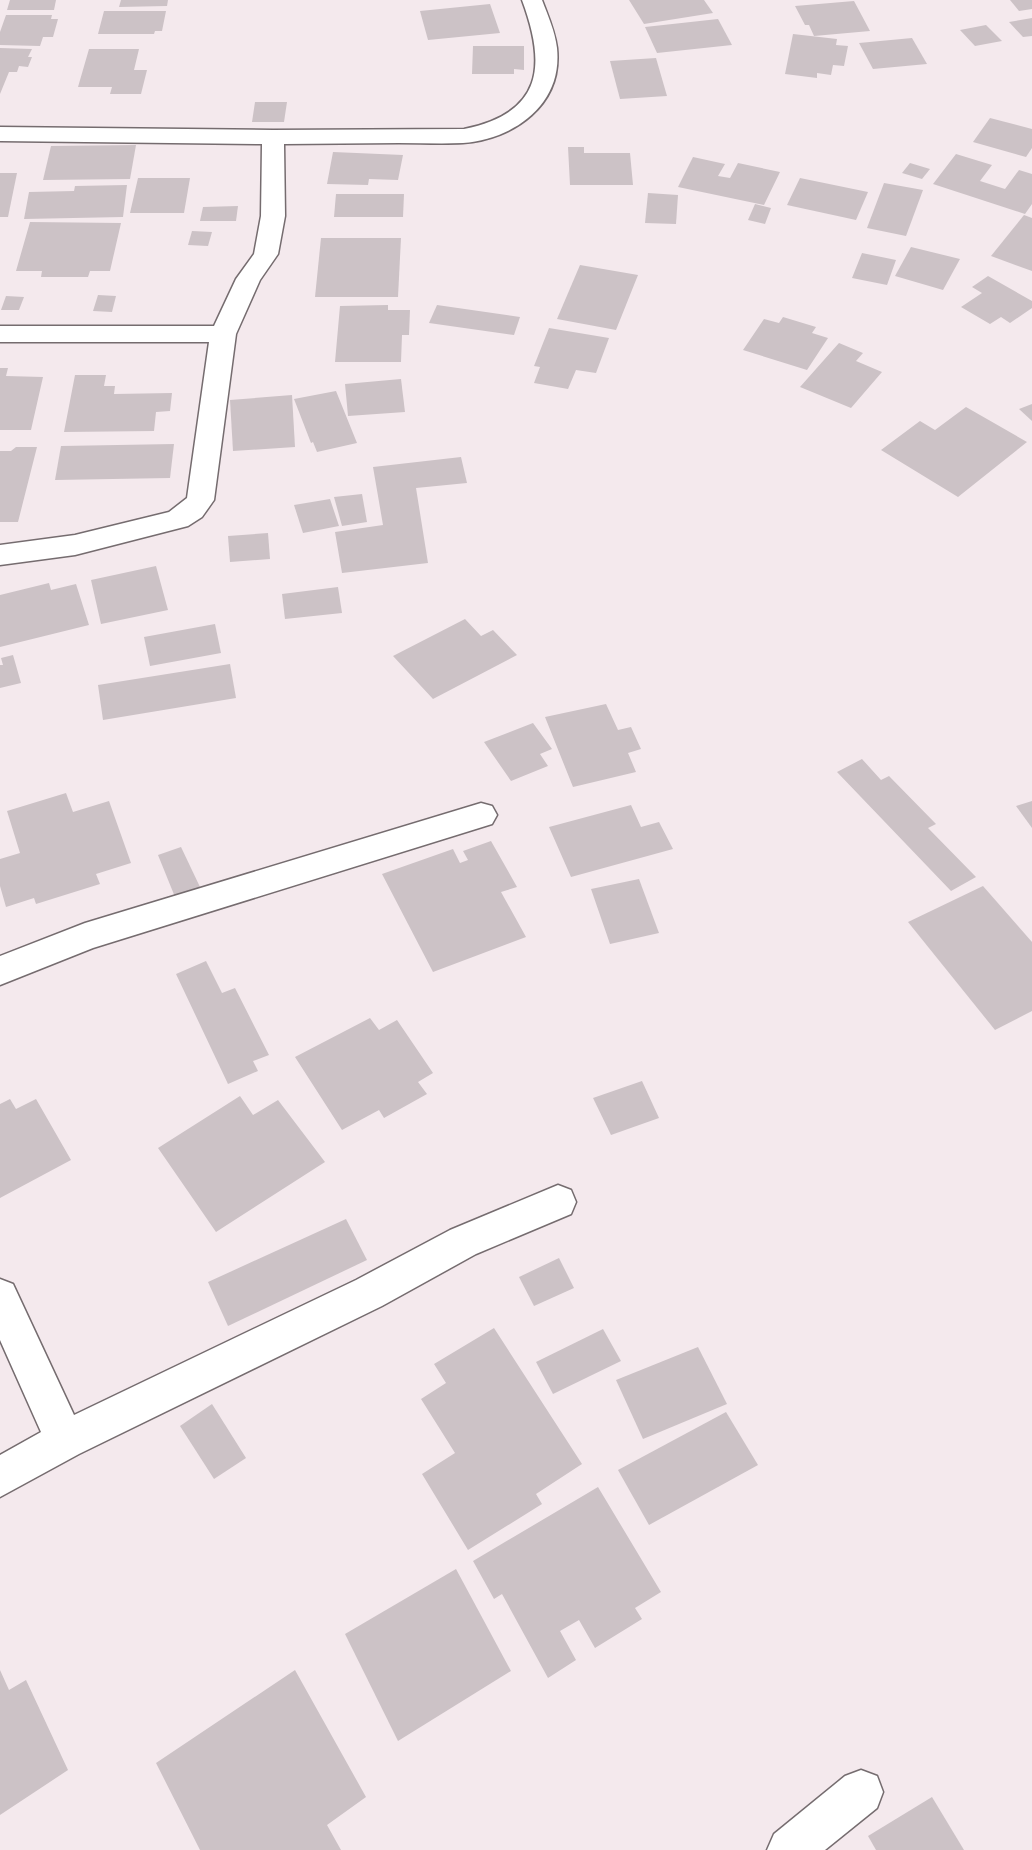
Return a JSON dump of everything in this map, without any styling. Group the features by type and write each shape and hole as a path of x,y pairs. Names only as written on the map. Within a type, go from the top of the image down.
{"street":[{"path":"0,134 273,137 465,136 498,129 520,116 546,80 547,46 532,0"},
{"path":"0,555 75,545 178,519 192,510 200,500 223,334 248,279 266,254 273,216 273,137"},
{"path":"0,334 223,334"},
{"path":"0,971 85,937 481,815"},
{"path":"0,1477 65,1440 369,1293 464,1242 558,1202"},
{"path":"0,1296 65,1440"},
{"path":"790,1850 861,1792"}],"building":[{"path":"10,0 56,0 54,10 7,10"},
{"path":"121,0 168,0 167,6 119,7"},
{"path":"629,0 704,0 713,13 644,24"},
{"path":"1010,0 1032,0 1032,9 1019,11"},
{"path":"854,1 870,31 814,36 795,6"},
{"path":"490,4 500,33 428,40 420,11"},
{"path":"104,11 166,11 162,31 155,31 154,34 98,34"},
{"path":"6,15 52,15 51,19 58,19 53,37 43,37 40,46 0,45 0,32"},
{"path":"1032,18 1032,36 1023,37 1009,22"},
{"path":"718,19 732,45 657,53 645,27"},
{"path":"986,25 1002,41 975,46 960,30"},
{"path":"793,34 837,39 836,45 848,46 844,66 833,65 831,75 817,73 817,78 785,74"},
{"path":"912,38 927,64 873,69 859,43"},
{"path":"473,46 524,46 524,70 514,69 514,74 472,74"},
{"path":"0,48 32,49 28,57 32,57 28,67 19,66 17,72 9,72 0,94"},
{"path":"89,49 139,49 134,70 147,70 141,94 110,94 112,87 78,87"},
{"path":"656,58 667,96 620,99 610,61"},
{"path":"255,102 287,102 284,122 252,122"},
{"path":"990,118 1032,129 1032,148 1026,157 973,142"},
{"path":"136,145 130,179 43,180 51,146"},
{"path":"568,147 584,147 584,153 630,153 633,185 570,185"},
{"path":"333,152 403,155 398,180 369,179 368,185 327,184"},
{"path":"956,154 992,165 980,181 1005,189 1019,170 1032,174 1032,204 1025,214 933,184"},
{"path":"693,157 725,164 718,176 730,178 738,163 780,172 764,205 678,187"},
{"path":"910,163 930,169 922,179 902,173"},
{"path":"0,173 17,173 8,217 0,217"},
{"path":"138,178 190,178 184,213 130,213"},
{"path":"800,178 868,192 856,220 787,205"},
{"path":"884,183 923,190 906,236 867,228"},
{"path":"127,185 123,217 24,219 29,192 74,191 75,186"},
{"path":"648,193 678,195 676,224 645,223"},
{"path":"336,194 404,194 403,217 334,217"},
{"path":"755,204 771,208 765,224 748,220"},
{"path":"238,206 236,221 200,221 203,207"},
{"path":"1024,215 1032,218 1032,271 991,256"},
{"path":"30,222 121,223 110,271 90,271 88,277 41,277 42,271 16,271"},
{"path":"192,231 212,232 208,246 188,245"},
{"path":"321,238 401,238 398,297 315,297"},
{"path":"911,247 960,259 943,290 895,276"},
{"path":"862,253 896,260 887,285 852,278"},
{"path":"580,265 638,275 616,330 557,319"},
{"path":"988,276 1032,301 1032,308 1010,323 1001,317 990,324 961,307 982,293 972,287"},
{"path":"98,295 116,296 112,312 93,311"},
{"path":"6,296 24,297 19,310 1,310"},
{"path":"388,305 388,310 410,310 409,335 402,335 401,362 335,362 340,306"},
{"path":"437,305 520,317 514,335 429,323"},
{"path":"783,317 816,327 812,333 828,338 807,370 743,350 764,319 779,323"},
{"path":"549,328 609,338 596,373 576,370 568,389 534,383 540,367 534,366"},
{"path":"839,343 863,353 856,361 882,372 851,408 800,387"},
{"path":"0,368 8,368 6,376 43,377 31,430 0,430"},
{"path":"75,375 106,375 104,386 115,386 114,394 172,393 170,411 156,412 154,431 64,432"},
{"path":"401,379 405,412 348,416 345,384"},
{"path":"336,391 357,443 317,452 313,442 311,443 294,399"},
{"path":"292,395 295,447 233,451 230,400"},
{"path":"1032,404 1032,421 1019,409"},
{"path":"966,407 1027,442 958,497 881,450 920,421 935,430"},
{"path":"174,444 170,478 55,480 61,446"},
{"path":"16,447 37,447 18,522 0,522 0,451 11,451"},
{"path":"461,457 467,483 416,488 428,563 342,573 335,532 383,525 373,467"},
{"path":"362,494 367,522 342,526 334,497"},
{"path":"330,499 339,526 303,533 294,505"},
{"path":"268,533 270,559 230,562 228,536"},
{"path":"156,566 168,610 101,624 91,580"},
{"path":"49,583 51,590 76,584 89,625 0,647 0,595"},
{"path":"338,587 342,613 285,619 282,594"},
{"path":"465,619 481,636 493,630 517,655 433,699 393,656"},
{"path":"215,624 221,653 150,666 144,637"},
{"path":"13,655 21,683 0,688 0,665 3,665 1,658"},
{"path":"230,664 236,698 103,720 98,685"},
{"path":"606,704 618,730 631,727 641,749 628,753 636,772 573,787 545,717"},
{"path":"533,723 552,749 540,754 548,766 511,781 484,742"},
{"path":"862,759 881,780 889,776 936,824 928,828 976,877 951,891 837,772"},
{"path":"66,793 73,812 109,801 131,863 96,874 100,884 36,904 34,898 6,907 0,886 0,859 20,853 7,811"},
{"path":"1032,801 1032,828 1016,806"},
{"path":"631,805 641,827 659,822 673,849 571,877 549,827"},
{"path":"491,841 517,887 501,892 526,937 433,972 382,874 453,849 460,863 468,860 463,851"},
{"path":"181,847 200,887 175,897 158,855"},
{"path":"639,879 659,933 610,944 591,889"},
{"path":"983,886 1032,942 1032,1011 995,1030 908,922"},
{"path":"206,961 222,993 235,988 269,1055 253,1061 258,1071 228,1084 176,974"},
{"path":"370,1018 379,1030 397,1020 433,1073 418,1082 427,1094 384,1118 379,1110 342,1130 295,1057"},
{"path":"642,1081 659,1118 611,1135 593,1098"},
{"path":"240,1096 253,1115 278,1100 325,1162 216,1232 158,1148"},
{"path":"10,1099 16,1109 36,1099 71,1160 0,1198 0,1104"},
{"path":"346,1219 367,1260 228,1326 208,1282"},
{"path":"559,1258 574,1288 534,1306 519,1277"},
{"path":"494,1328 582,1464 536,1494 542,1504 468,1550 422,1474 455,1453 421,1399 446,1383 434,1364"},
{"path":"603,1329 621,1361 553,1394 536,1362"},
{"path":"698,1347 727,1404 643,1439 616,1380"},
{"path":"212,1404 246,1458 214,1479 180,1426"},
{"path":"726,1412 758,1465 649,1525 618,1470"},
{"path":"598,1487 661,1592 635,1608 642,1619 595,1648 579,1620 560,1631 576,1660 548,1678 502,1594 494,1599 473,1561"},
{"path":"456,1569 511,1671 398,1741 345,1634"},
{"path":"0,1670 9,1690 26,1680 68,1770 0,1815"},
{"path":"295,1670 366,1797 327,1825 341,1850 200,1850 156,1763"},
{"path":"932,1797 964,1850 876,1850 868,1836"}]}
